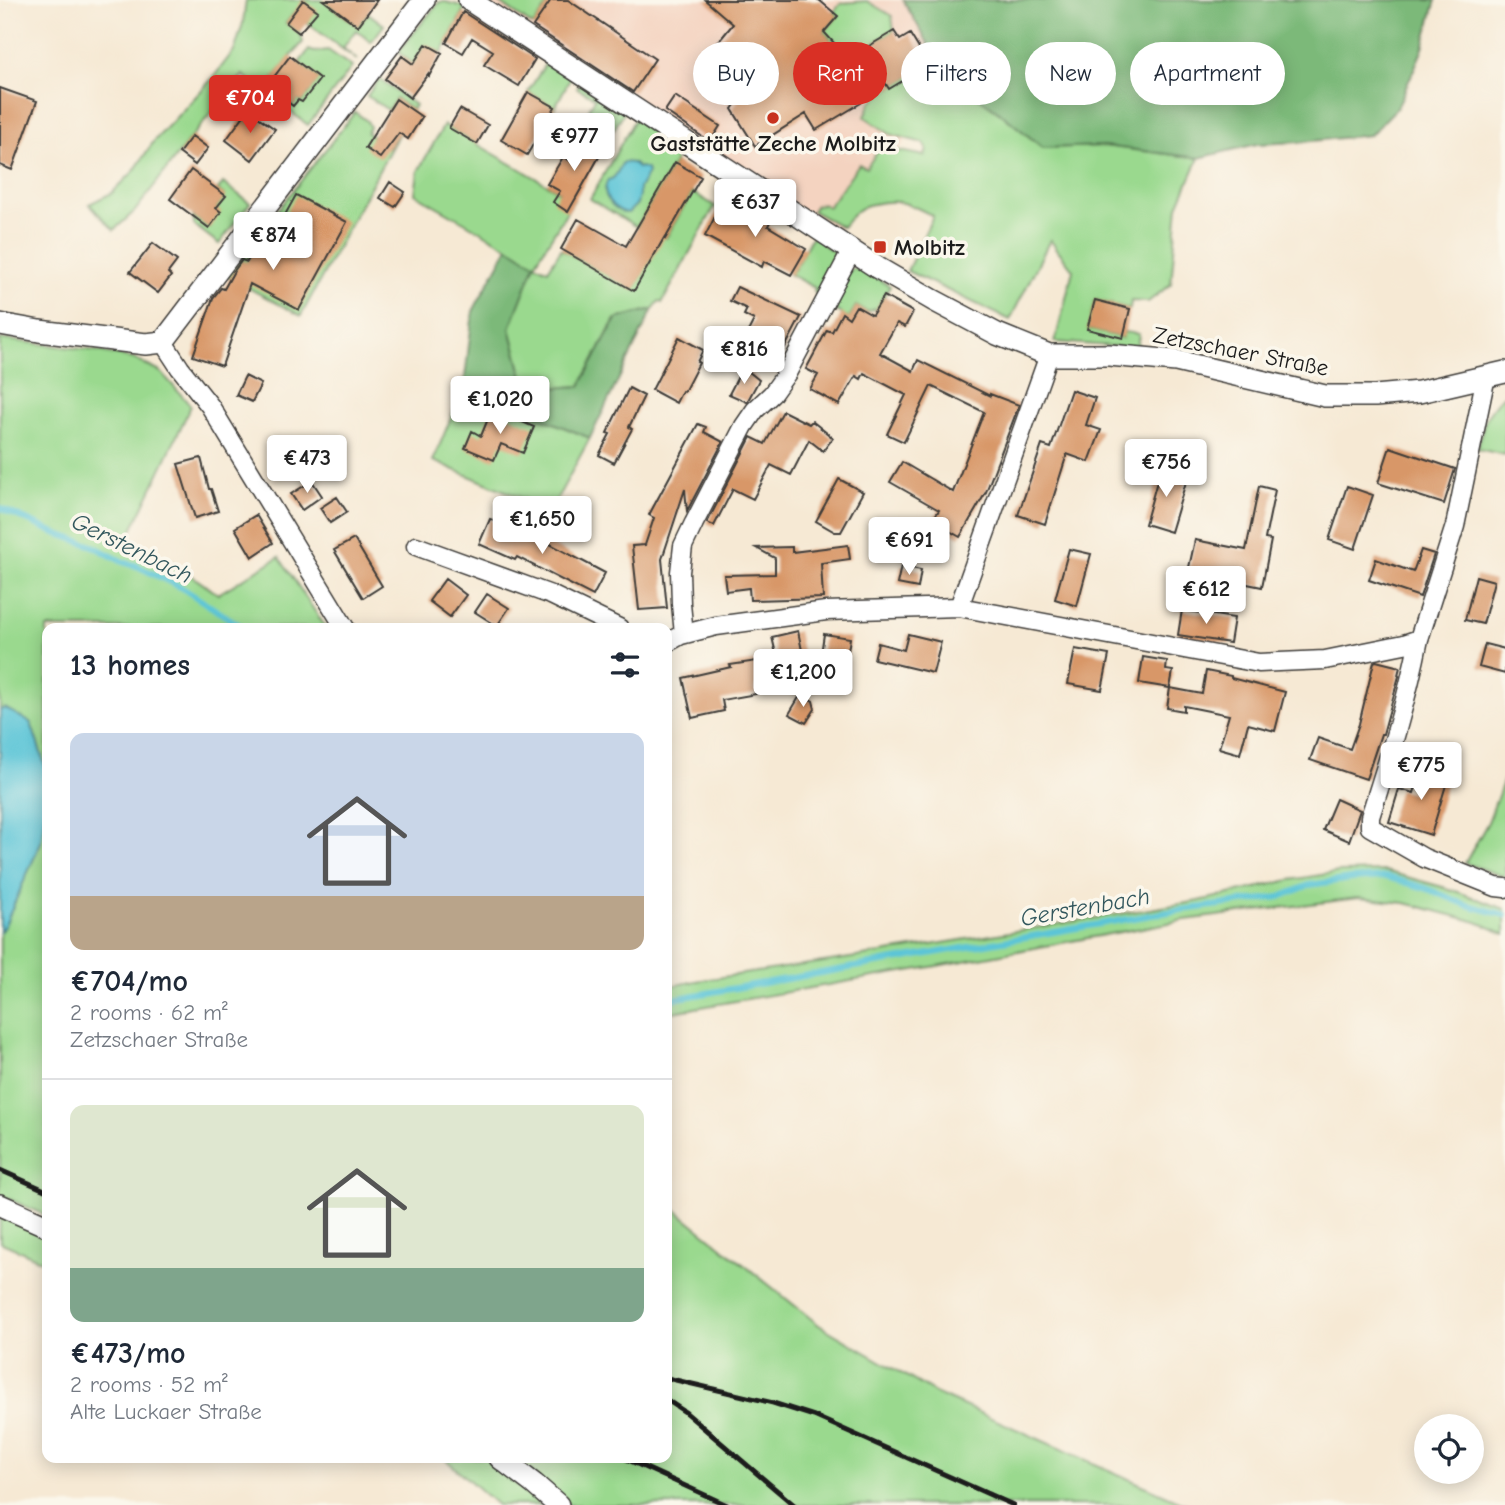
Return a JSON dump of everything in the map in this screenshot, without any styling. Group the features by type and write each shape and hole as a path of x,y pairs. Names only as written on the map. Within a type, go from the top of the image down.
{"street":[{"path":"0,324 146,344 163,342 424,0"},
{"name":"Zetzschaer Straße","path":"469,0 851,252 997,334 1049,355 1109,355 1176,361 1325,396 1375,396 1419,392 1495,374"},
{"path":"684,634 680,572 683,546 744,426 787,373 851,252"},
{"path":"163,342 210,406 342,623"},
{"path":"959,607 1049,355"},
{"path":"1495,374 1455,526 1419,639 1396,737 1370,817 1370,827 1424,858 1496,887 1505,888"},
{"path":"416,546 551,595 609,623"},
{"path":"672,640 684,634 716,626 826,611 959,607 1259,663 1325,660 1404,645 1419,639"},
{"path":"0,1205 42,1224"},
{"path":"506,1463 558,1505"}],"shaded area":[{"path":"485,0 931,0 948,42 901,42 901,105 932,105 835,235"}],"green space":[{"path":"246,0 323,0 358,26 368,13 384,25 371,42 356,30 343,48 357,60 294,13 286,23 300,33 303,42 267,86 293,106 298,100 302,102 319,79 299,63 309,50 328,50 352,67 308,125 243,75 135,211 114,230 89,204 112,193 134,171 154,141 212,79 235,49 243,23"},
{"path":"496,0 551,0 533,26"},
{"path":"903,0 1436,0 1422,51 1397,108 1370,135 1257,144 1199,158 1104,146 1043,148 989,105 1011,105 1011,42 927,42"},
{"path":"867,1 892,16 894,31 876,42 833,42 824,32 838,16 834,12 841,3"},
{"path":"439,2 465,7 442,53 426,45 419,55 422,58 417,67 398,52"},
{"path":"547,61 571,77 554,109 528,92"},
{"path":"379,79 415,105 412,110 396,99 388,110 367,96"},
{"path":"901,82 901,105 989,105 1043,148 1104,146 1199,158 1178,206 1171,284 1148,302 1131,301 1130,309 1095,300 1088,329 1122,338 1124,332 1139,334 1137,348 1055,342 1073,270 1050,240 1010,320 907,271 933,216 904,203 882,202 860,209 842,227 812,211 816,205 823,204 828,207 859,164 866,168 881,147 925,156 927,149 923,143 890,134 865,117 870,105 887,105 889,89"},
{"path":"580,83 625,110 614,129 587,113 595,98 577,88"},
{"path":"355,112 367,121 370,127 367,133 389,148 399,133 301,316 226,276"},
{"path":"636,117 676,143 675,162 637,227 590,199"},
{"path":"444,125 574,200 535,264 415,194 418,171"},
{"path":"223,183 250,203 219,244 194,225 193,216 209,228 216,208 225,196 218,190"},
{"path":"692,192 715,206 662,303 659,301 653,309 615,319 580,386 551,388 523,377 510,328 535,264 548,270 561,249 634,290 662,237 666,238"},
{"path":"812,236 835,253 838,263 821,296 814,292 815,288 789,274 794,270"},
{"path":"508,247 535,264 510,328 523,378 551,388 580,386 616,319 653,309 590,438 464,386 473,311"},
{"path":"860,268 890,286 877,308 867,312 856,306 849,318 830,307 850,270"},
{"path":"0,339 98,351 134,359 161,372 191,406 126,543 173,563 218,594 279,557 323,623 42,623 42,1214 0,1195"},
{"path":"464,386 590,438 551,510 433,461"},
{"path":"1505,394 1505,455 1478,449 1486,418"},
{"path":"1505,777 1505,877 1465,863 1488,822"},
{"path":"1385,871 1450,889 1505,909 1505,934 1477,922 1405,903 1358,898 1185,920 672,1012 672,986 1199,901 1290,880 1339,872"},
{"path":"672,1207 819,1325 937,1394 1188,1505 567,1505 519,1463 672,1463"},
{"path":"0,1215 42,1234 42,1261 0,1242"},
{"path":"450,1463 492,1463 540,1505 497,1505"}],"water":[{"path":"623,162 647,169 648,173 639,188 637,204 628,213 611,204 605,190 608,180 612,179"},
{"path":"5,708 31,723 42,756 42,835 0,932 0,710"}],"building":[{"path":"303,0 318,11 299,33 286,23"},
{"path":"323,0 377,0 358,26"},
{"path":"551,0 568,0 655,59 633,92 533,26"},
{"path":"705,0 819,0 838,16 824,32 833,42 793,42 793,105 858,105 816,130 806,114 755,146 732,109 735,105 779,105 779,42 718,42 733,24"},
{"path":"463,12 535,59 519,86 484,65 493,51 472,38 463,53 446,43"},
{"path":"894,31 900,40 910,34 915,42 901,42 901,82 889,89 887,42 876,42"},
{"path":"426,44 442,53 429,76 428,74 410,98 385,79 402,56 413,64"},
{"path":"290,56 320,79 302,102 298,100 293,106 267,86"},
{"path":"0,88 37,101 12,170 0,165"},
{"path":"528,92 555,107 527,155 501,140"},
{"path":"675,96 720,126 710,142 665,111"},
{"path":"396,99 422,117 408,139 399,133 380,158 365,148"},
{"path":"460,109 488,125 477,144 449,128"},
{"path":"248,110 275,129 252,160 226,140"},
{"path":"192,136 208,148 195,165 179,153"},
{"path":"585,137 604,148 568,212 553,202 560,191 547,184 563,157 571,161"},
{"path":"675,162 701,177 634,291 561,249 578,219 626,246"},
{"path":"191,170 226,196 216,208 221,212 209,228 170,199"},
{"path":"390,182 405,192 395,207 380,198"},
{"path":"296,195 347,222 299,310 250,284 222,366 193,356 213,298 221,288 224,289 242,260 247,262 272,220 280,224"},
{"path":"722,203 751,218 756,209 772,217 768,226 806,249 791,275 764,261 762,267 705,236"},
{"path":"153,243 177,261 168,273 171,276 158,293 130,272"},
{"path":"737,287 801,317 773,370 738,351 754,320 744,315 747,309 730,301"},
{"path":"884,296 913,312 905,327 897,323 880,353 913,371 918,360 990,396 1019,405 986,492 960,537 932,521 939,510 890,482 902,462 953,492 984,412 931,386 904,442 887,434 906,395 864,373 861,379 856,376 839,405 810,389 818,375 806,369 827,330 832,332 842,313 849,318 856,306 872,315"},
{"path":"1095,300 1130,309 1123,338 1087,329"},
{"path":"679,337 703,350 697,362 699,363 676,403 652,390"},
{"path":"743,367 759,380 747,402 729,394"},
{"path":"245,376 261,384 252,402 236,395"},
{"path":"629,388 644,396 629,427 632,429 614,463 599,455"},
{"path":"1071,390 1095,398 1086,425 1101,430 1089,462 1067,454 1045,524 1018,515 1042,445 1051,448"},
{"path":"492,409 534,427 523,453 501,444 494,460 465,448 472,431 481,436"},
{"path":"783,411 809,424 812,421 833,438 823,451 809,440 791,475 771,465 753,499 733,489 714,526 707,523 751,437 765,444"},
{"path":"698,424 706,427 704,432 723,442 687,511 685,489 662,559 667,608 639,610 632,546 645,545 654,518 649,515"},
{"path":"1390,447 1455,469 1444,504 1378,483"},
{"path":"201,458 218,511 195,518 178,464"},
{"path":"1161,467 1188,475 1171,532 1145,524"},
{"path":"839,479 863,492 841,532 835,532 816,521"},
{"path":"312,481 322,496 302,510 291,494"},
{"path":"1259,486 1275,490 1265,539 1271,540 1262,587 1188,572 1195,540 1246,550"},
{"path":"1347,486 1373,495 1355,549 1329,540"},
{"path":"337,497 347,512 330,523 320,508"},
{"path":"256,515 273,543 252,557 235,528"},
{"path":"490,519 550,544 605,573 593,596 517,557 515,560 479,544"},
{"path":"354,539 382,586 363,598 334,550"},
{"path":"848,545 850,559 821,563 823,598 750,600 749,588 726,591 724,575 775,574 775,558 756,548 792,547 792,552"},
{"path":"1069,549 1091,554 1077,606 1055,599"},
{"path":"1421,550 1434,554 1420,597 1369,580 1376,559 1413,572"},
{"path":"901,566 921,570 918,588 897,584"},
{"path":"1476,576 1494,581 1483,624 1465,620"},
{"path":"445,579 466,595 450,617 429,601"},
{"path":"487,594 509,608 499,623 492,623 475,612"},
{"path":"1182,610 1234,618 1230,643 1178,635"},
{"path":"798,631 807,675 755,686 756,694 722,700 724,711 692,718 683,678 731,667 730,665 777,658 772,637"},
{"path":"824,634 850,638 845,672 819,668"},
{"path":"908,634 941,642 933,673 874,659 878,643 904,650"},
{"path":"1485,644 1505,649 1505,674 1479,667"},
{"path":"1075,649 1109,655 1102,690 1068,684"},
{"path":"1143,657 1167,661 1166,670 1173,671 1170,688 1139,683"},
{"path":"1376,661 1400,667 1383,734 1366,779 1310,760 1318,738 1350,749"},
{"path":"1206,671 1285,692 1275,731 1248,724 1240,754 1219,748 1229,715 1184,706 1184,711 1167,708 1170,688 1202,694"},
{"path":"801,694 813,701 815,709 806,723 789,714"},
{"path":"1422,766 1449,775 1431,835 1389,822 1399,789 1414,793"},
{"path":"1336,799 1360,810 1349,841 1323,830"}],"waterway":[{"name":"Gerstenbach","path":"0,508 137,566 182,588 236,623"},
{"name":"Gerstenbach","path":"672,999 1174,911 1280,897 1309,885 1351,879 1387,877 1425,888 1467,905 1505,915"}],"railway":[{"path":"0,1170 42,1189"},
{"path":"672,1379 773,1403 814,1416 1013,1505"},
{"path":"672,1403 794,1505"},
{"path":"635,1463 727,1505"}],"place":[{"name":"Gaststätte Zeche Molbitz","path":"773,118"},
{"name":"Molbitz","path":"880,247"}]}
